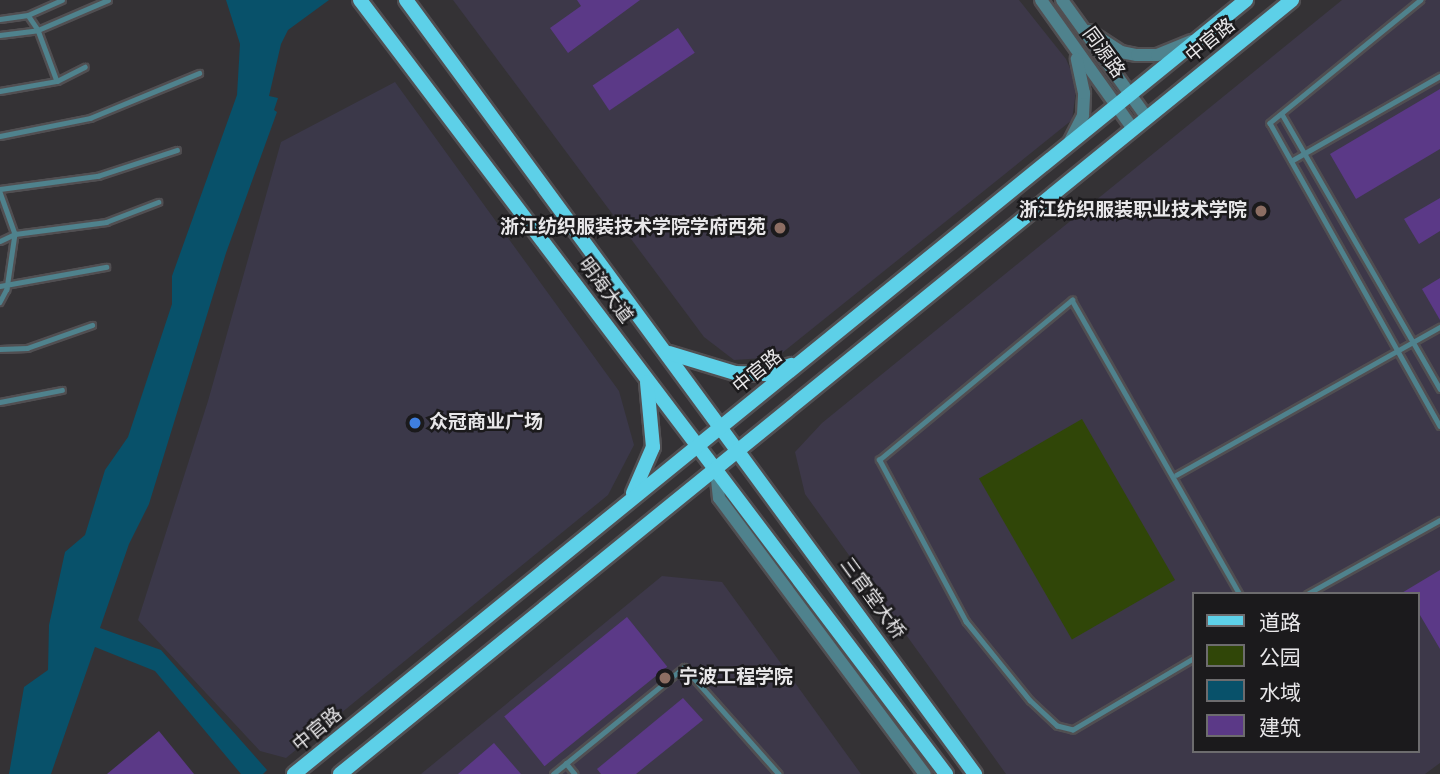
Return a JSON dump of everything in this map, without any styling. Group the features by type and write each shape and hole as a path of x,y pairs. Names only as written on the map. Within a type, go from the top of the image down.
{"main road":[{"name":"明海大道","path":"405,0 738,447"},
{"name":"中官路","path":"293,774 1246,0"},
{"name":"中官路","path":"340,774 738,447 1292,0"},
{"name":"明海大道","path":"362,3 715,466"},
{"path":"668,353 735,373 765,374 802,361"},
{"path":"629,500 653,447 654,417 646,377"},
{"name":"三官堂大桥","path":"738,447 971,769"},
{"path":"715,466 946,774"}],"street":[{"name":"同源路","path":"1041,0 1133,129"},
{"name":"同源路","path":"1062,0 1147,118"},
{"path":"1078,22 1122,52 1137,55 1157,55 1204,34"},
{"path":"1065,33 1082,69 1084,93 1083,115 1068,146"},
{"path":"715,466 719,498 925,774"}],"lane":[{"path":"0,19 28,15 62,0"},
{"path":"0,35 38,30 108,0"},
{"path":"1421,0 1270,123 1440,426"},
{"path":"28,15 38,30 57,81"},
{"path":"0,92 57,81 85,67"},
{"path":"0,136 90,118 199,73"},
{"path":"1292,161 1440,76"},
{"path":"1282,114 1440,389"},
{"path":"0,302 9,281 15,234 0,190 98,176 177,150"},
{"path":"0,241 15,234 106,222 158,202"},
{"path":"0,286 9,281 106,267"},
{"path":"1192,660 1073,730 1057,726 1030,701 966,622 878,460 1072,300 1176,475 1239,592"},
{"path":"0,349 27,348 92,325"},
{"path":"1176,475 1440,327"},
{"path":"0,402 62,390"},
{"path":"1311,592 1440,520"},
{"path":"553,774 684,667 779,774"},
{"path":"566,763 575,774"}],"shaded area":[{"name":"浙江纺织服装技术学院学府西苑","path":"453,0 1019,0 1066,59 1077,84 1072,120 777,357 734,360 704,337"},
{"name":"浙江纺织服装职业技术学院","path":"1342,0 1440,0 1440,763 1425,774 1006,774 805,494 795,452 822,423"},
{"name":"众冠商业广场","path":"395,82 619,391 634,445 608,495 286,758 260,751 138,620 208,401 281,142"},
{"name":"宁波工程学院","path":"662,576 722,582 861,774 421,774"}],"green space":[{"path":"1082,419 1175,580 1072,640 979,478"}],"water":[{"path":"226,0 329,0 288,30 281,44 269,96 278,98 274,110 277,112 226,253 149,504 129,544 100,628 161,650 267,770 263,774 241,774 155,671 95,647 51,774 9,774 24,687 48,670 49,625 65,552 85,535 105,470 128,437 172,304 172,276 237,95 240,44"}],"building":[{"path":"577,0 640,0 568,53 550,28 581,6"},
{"path":"678,28 695,53 609,110 593,86"},
{"path":"1440,89 1440,149 1356,199 1330,154"},
{"path":"1440,198 1440,231 1419,244 1404,219"},
{"path":"1440,278 1440,320 1422,289"},
{"path":"1440,570 1440,649 1419,613 1419,592 1403,592"},
{"path":"627,617 667,667 544,766 504,716"},
{"path":"683,698 703,720 636,774 601,774 597,769"},
{"path":"159,731 194,774 107,774"},
{"path":"494,743 521,774 458,774"}],"place":[{"name":"浙江纺织服装职业技术学院","path":"1261,211"},
{"name":"浙江纺织服装技术学院学府西苑","path":"780,228"},
{"name":"众冠商业广场","path":"415,423"},
{"name":"宁波工程学院","path":"665,678"}]}
